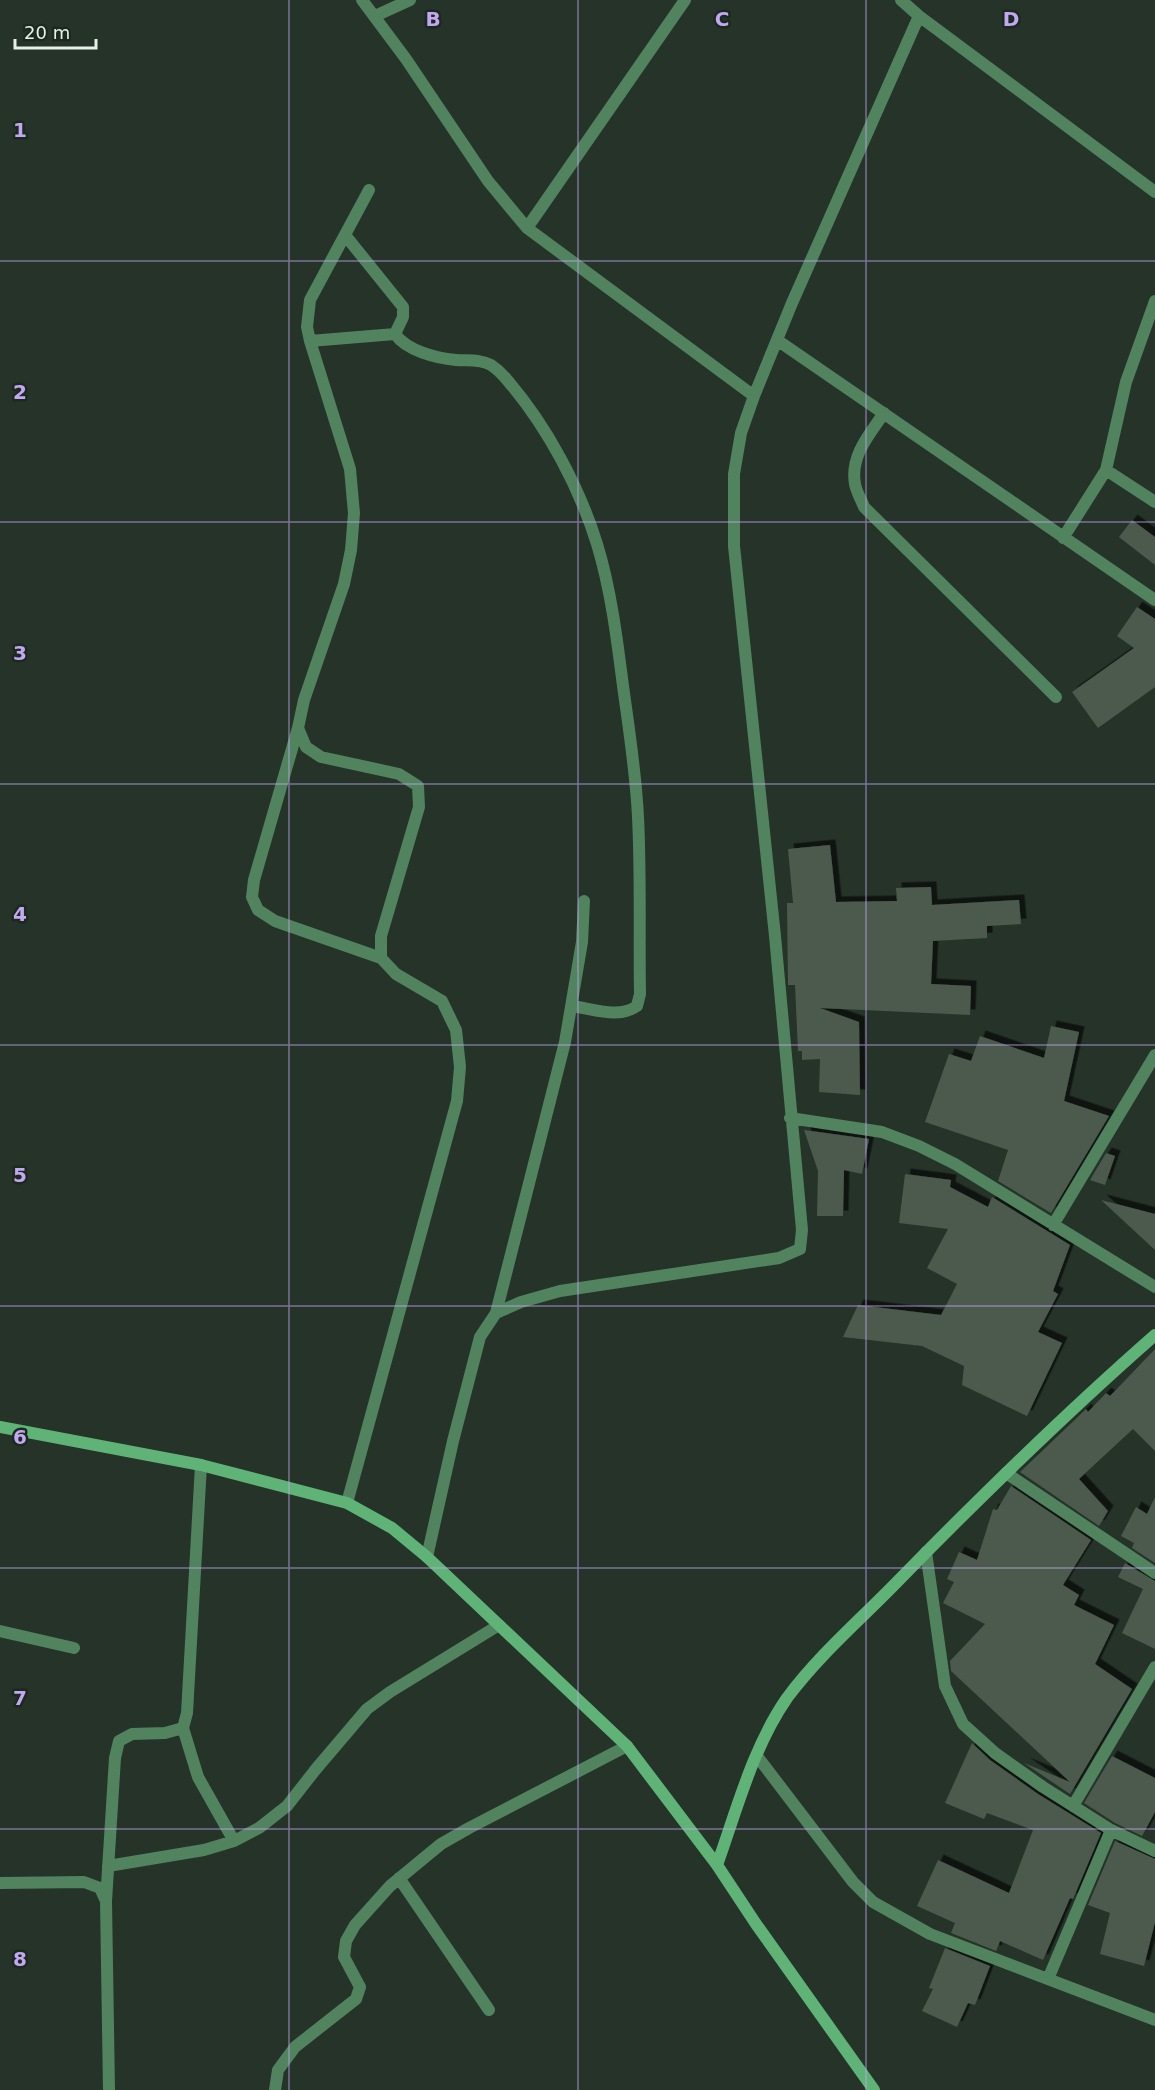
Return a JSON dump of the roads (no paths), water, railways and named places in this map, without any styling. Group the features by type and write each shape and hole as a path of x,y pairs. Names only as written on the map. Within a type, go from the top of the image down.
{"street":[{"path":"362,0 406,59 488,182 527,228 754,396"},
{"path":"375,16 410,0"},
{"path":"527,228 685,0"},
{"path":"901,0 919,16 1155,192"},
{"path":"496,1313 521,1302 560,1291 779,1258 800,1249 802,1230 775,936 734,546 734,474 741,433 754,396 919,16"},
{"path":"347,1503 457,1101 460,1067 456,1030 442,1001 396,974 381,958 275,921 258,910 252,897 254,880 298,728 304,699 344,584 351,550 354,513 350,469 310,341 307,313 310,300 369,190"},
{"path":"345,235 403,307 403,317 395,334"},
{"path":"1063,538 1106,470 1126,382 1155,301"},
{"path":"310,341 395,334"},
{"path":"395,334 401,343 438,356 457,360 475,360 493,366 506,379 551,443 568,474 597,544 612,612 634,769 638,828 640,994 637,1006 629,1012 616,1013 572,1006"},
{"path":"777,340 1155,600"},
{"path":"884,413 861,446 855,465 855,485 864,507 1056,697"},
{"path":"1106,470 1155,502"},
{"path":"298,728 306,747 321,757 399,774 418,786 419,807 381,936 381,958"},
{"path":"427,1557 453,1441 480,1337 496,1313 565,1042 582,942 584,901"},
{"path":"1053,1225 1155,1055"},
{"path":"790,1118 882,1132 919,1146 955,1164 1155,1287"},
{"path":"717,1865 757,1756 787,1699 817,1664 926,1552 1079,1401 1155,1335"},
{"path":"0,1427 201,1465 347,1503 392,1528 427,1557 627,1746 717,1865 874,2090"},
{"path":"201,1465 188,1713 183,1728 198,1777 234,1841"},
{"path":"1006,1473 1155,1573"},
{"path":"926,1552 945,1686 963,1724 995,1753 1073,1806 1111,1830 1155,1851"},
{"path":"108,1866 204,1850 234,1841 259,1828 287,1806 316,1768 367,1709 390,1692 499,1625"},
{"path":"0,1631 74,1648"},
{"path":"1073,1806 1155,1667"},
{"path":"109,2090 106,1901 115,1758 119,1741 132,1734 165,1733 183,1728"},
{"path":"275,2090 278,2070 295,2047 356,1999 360,1987 344,1957 346,1941 355,1925 399,1878 441,1844 627,1746"},
{"path":"757,1756 853,1882 873,1902 930,1934 1155,2020"},
{"path":"1048,1979 1111,1830"},
{"path":"399,1878 489,2010"},
{"path":"0,1882 84,1882 100,1888 106,1901"}]}
